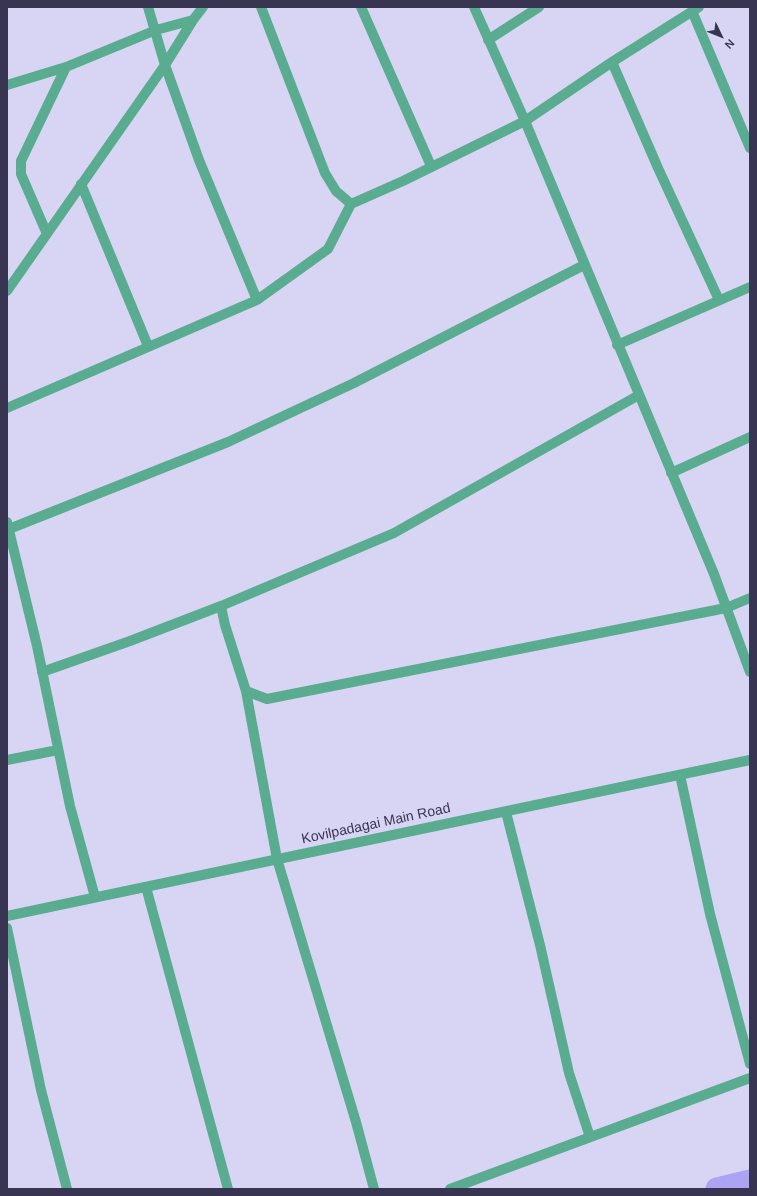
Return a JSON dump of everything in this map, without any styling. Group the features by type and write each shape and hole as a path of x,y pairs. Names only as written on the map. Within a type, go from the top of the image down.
{"street":[{"path":"148,7 156,30 165,65 199,160 256,300"},
{"path":"7,291 165,65 193,20 203,7"},
{"path":"261,7 325,173 336,190 351,204"},
{"path":"362,7 431,166"},
{"path":"474,7 525,121 714,574 750,672"},
{"path":"488,40 538,7"},
{"path":"7,408 256,300 328,250 351,204 403,181 525,121 612,62 696,9 750,148"},
{"path":"7,85 66,67 156,30 193,20"},
{"path":"612,62 658,168 719,300"},
{"path":"47,234 21,174 21,161 66,67"},
{"path":"81,184 148,346"},
{"path":"95,897 70,806 42,672 8,526 228,442 354,383 584,265"},
{"path":"617,344 750,287"},
{"path":"42,672 130,641 221,606 394,533 639,395"},
{"path":"671,473 750,437"},
{"path":"246,691 267,699 726,608 750,598"},
{"path":"221,606 225,625 246,691 277,859 356,1122 374,1189"},
{"path":"7,760 58,750"},
{"name":"Kovilpadagai Main Road","path":"7,916 750,760"},
{"path":"680,775 710,914 750,1064"},
{"path":"506,812 540,945 569,1073 590,1138"},
{"path":"146,887 228,1189"},
{"path":"7,928 41,1090 67,1189"},
{"path":"450,1189 750,1078"}],"waterway":[{"path":"717,1189 750,1181"}]}
